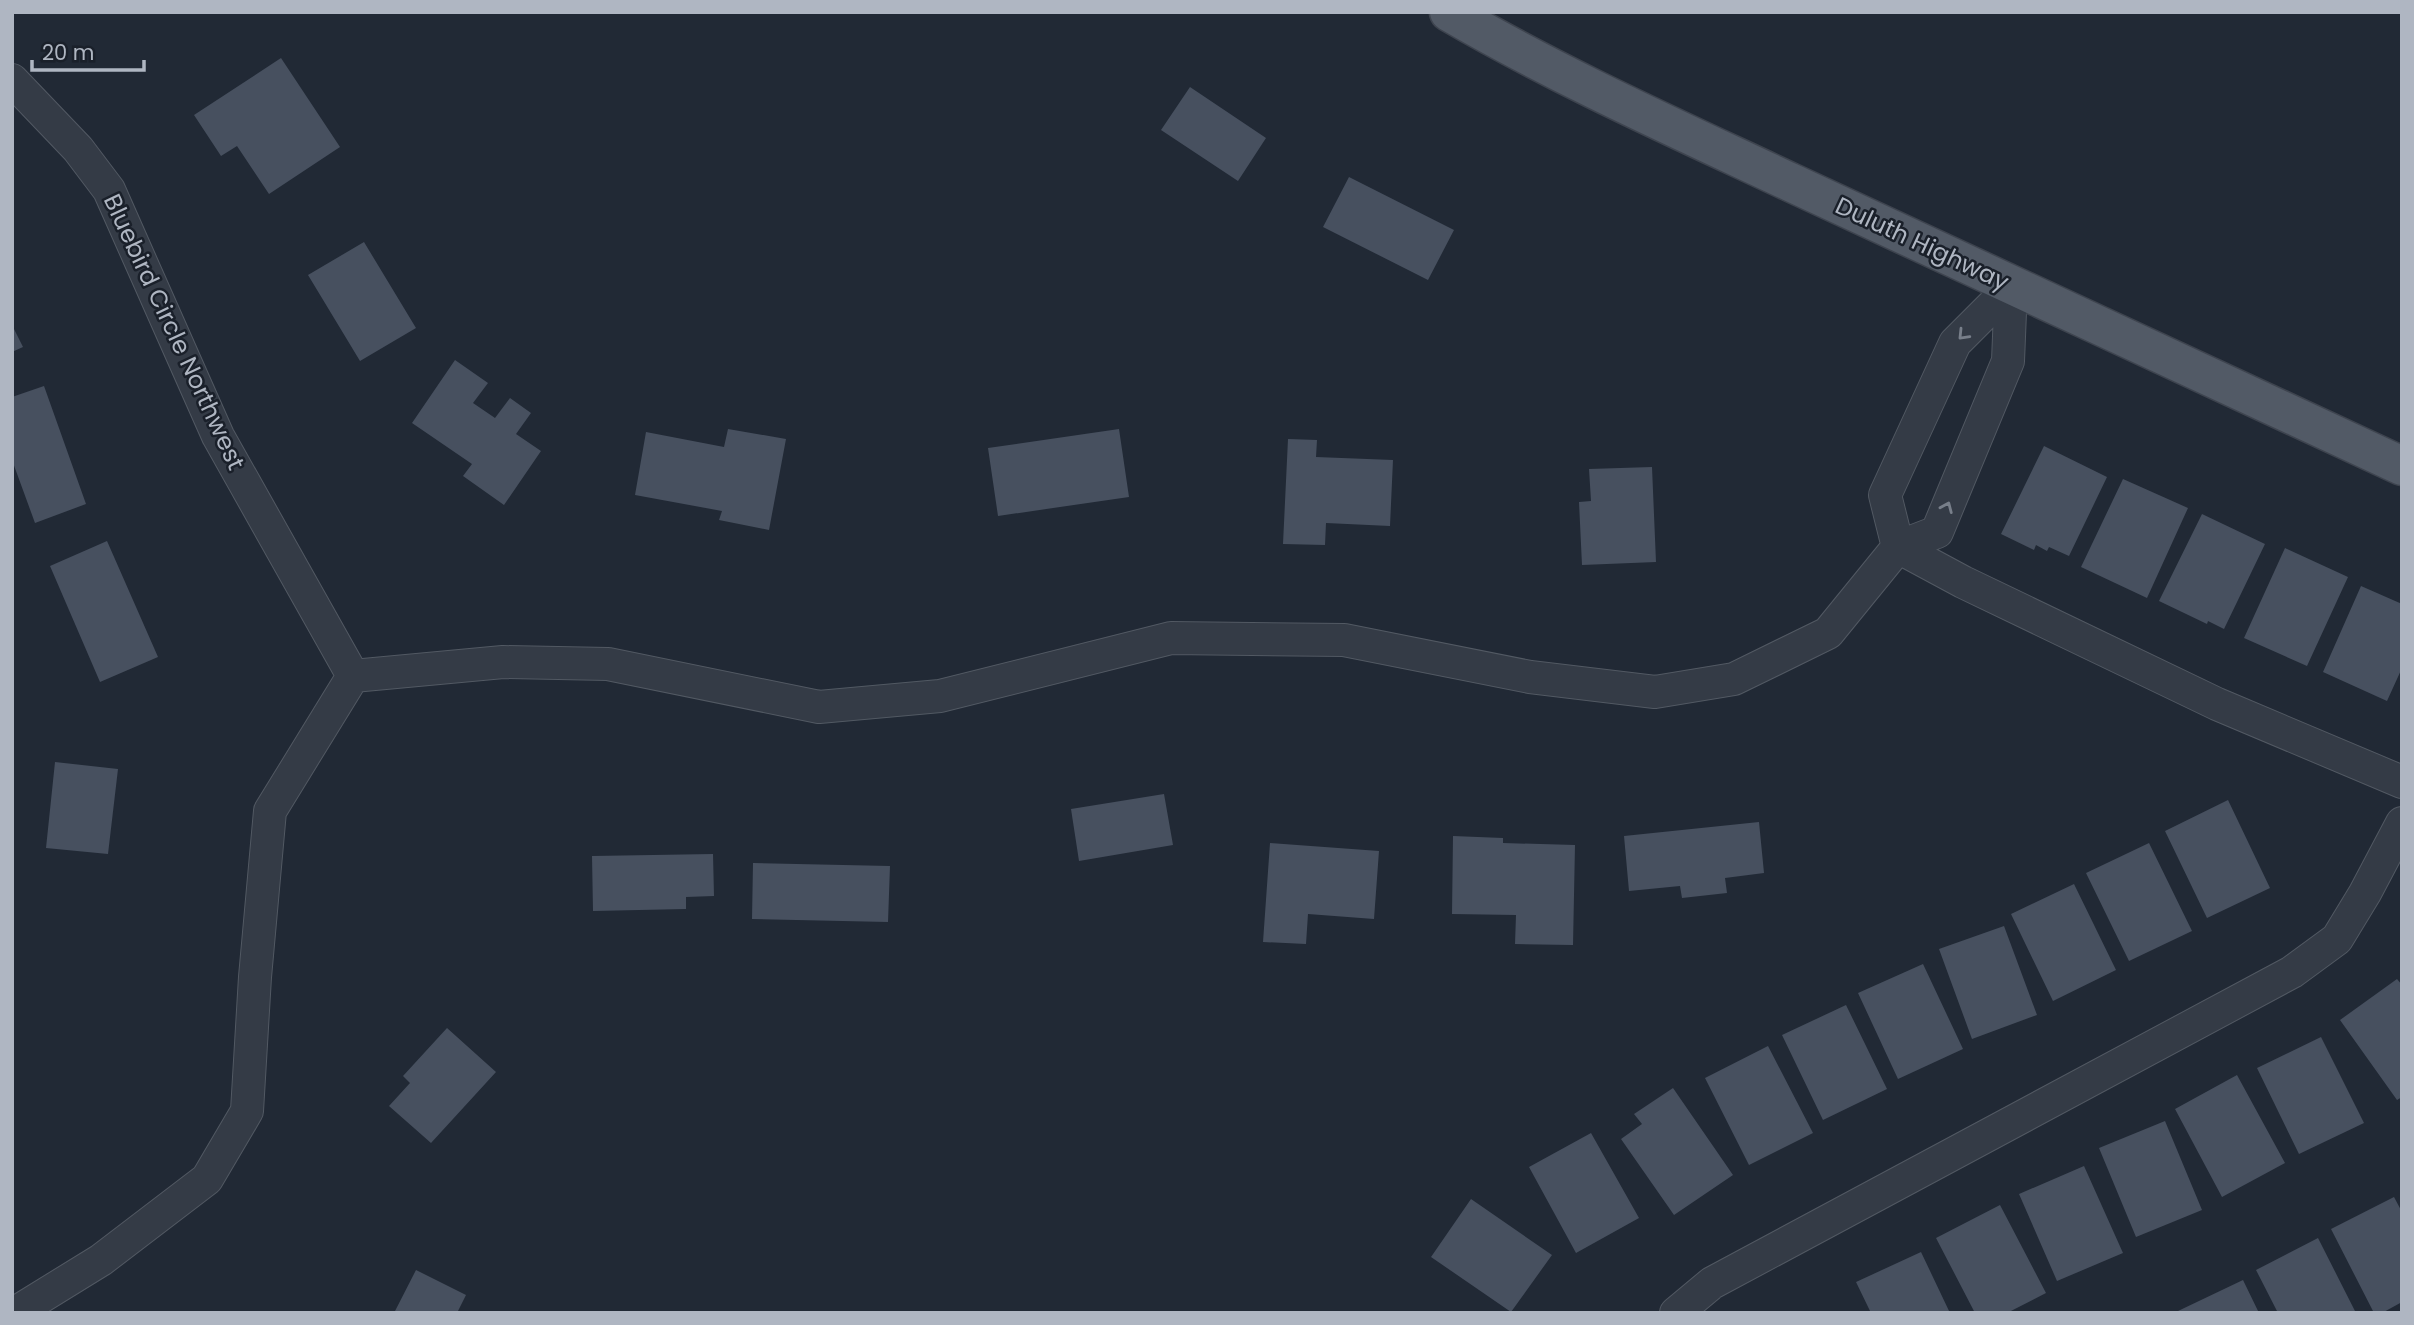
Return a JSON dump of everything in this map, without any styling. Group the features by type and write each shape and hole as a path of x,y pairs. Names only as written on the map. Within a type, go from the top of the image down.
{"main road":[{"name":"Duluth Highway","path":"1449,12 1516,51 1605,95 2011,287 2402,466"}],"street":[{"name":"Bluebird Circle Northwest","path":"12,80 78,149 109,190 218,436 353,676"},
{"path":"2011,287 1955,343 1885,495 1898,547 1963,582 2217,704 2402,782"},
{"path":"15,1313 102,1260 207,1179 247,1111 255,977 270,811 353,676 503,663 608,664 819,707 940,696 1171,638 1344,640 1530,677 1655,692 1734,679 1828,633 1898,547 1937,532 2008,361 2011,287"},
{"path":"1676,1313 1712,1283 2292,972 2337,939 2402,823"}],"building":[{"path":"281,58 340,147 269,194 237,146 221,156 194,115"},
{"path":"1190,87 1266,138 1238,181 1161,130"},
{"path":"1349,177 1454,230 1428,280 1323,227"},
{"path":"364,242 416,328 360,361 308,275"},
{"path":"12,325 23,347 12,352"},
{"path":"455,360 488,383 473,403 495,418 510,398 531,413 516,434 541,451 504,505 463,476 472,464 412,423"},
{"path":"44,386 86,504 35,523 12,460 12,397"},
{"path":"728,429 786,439 769,530 719,520 722,511 635,495 646,432 724,447"},
{"path":"1119,429 1129,497 998,516 988,448"},
{"path":"1288,439 1317,440 1316,457 1393,460 1390,526 1326,523 1325,545 1283,544"},
{"path":"2044,446 2107,477 2069,556 2049,547 2047,551 2036,545 2034,550 2001,534"},
{"path":"1652,467 1656,562 1582,565 1579,502 1591,501 1589,469"},
{"path":"2123,479 2188,508 2147,598 2081,567"},
{"path":"2202,514 2265,544 2224,629 2208,621 2207,624 2159,601"},
{"path":"107,541 158,657 100,682 50,566"},
{"path":"2285,548 2348,577 2307,666 2244,638"},
{"path":"2361,586 2402,604 2402,668 2387,701 2323,672"},
{"path":"55,762 118,769 108,854 46,848"},
{"path":"1164,794 1173,845 1079,861 1071,809"},
{"path":"2228,800 2270,888 2207,918 2165,831"},
{"path":"1759,822 1764,873 1725,878 1727,893 1682,898 1680,886 1629,891 1624,836"},
{"path":"1453,836 1503,838 1503,843 1575,845 1573,945 1515,944 1516,915 1452,914"},
{"path":"1270,843 1379,851 1374,919 1308,914 1306,944 1263,942"},
{"path":"2149,843 2192,931 2129,961 2086,873"},
{"path":"713,854 714,896 686,897 686,909 593,911 592,856"},
{"path":"753,863 890,866 888,922 752,919"},
{"path":"2074,884 2116,970 2053,1001 2011,914"},
{"path":"2004,926 2037,1015 1972,1039 1939,949"},
{"path":"1923,964 1963,1049 1898,1079 1858,993"},
{"path":"2397,979 2402,985 2402,1097 2397,1100 2340,1020"},
{"path":"1846,1005 1887,1089 1823,1120 1782,1035"},
{"path":"447,1028 496,1072 431,1143 389,1106 410,1083 403,1076"},
{"path":"2321,1037 2364,1123 2299,1154 2257,1068"},
{"path":"1768,1046 1813,1133 1749,1165 1705,1078"},
{"path":"2237,1075 2285,1163 2222,1197 2175,1109"},
{"path":"1673,1088 1733,1175 1674,1215 1621,1139 1642,1124 1634,1114"},
{"path":"2165,1121 2202,1210 2136,1237 2099,1148"},
{"path":"1591,1133 1639,1218 1576,1253 1529,1167"},
{"path":"2084,1166 2123,1253 2057,1281 2019,1194"},
{"path":"2394,1197 2402,1212 2402,1302 2382,1313 2374,1313 2331,1229"},
{"path":"1471,1199 1552,1255 1511,1312 1431,1257"},
{"path":"2000,1205 2046,1293 2007,1313 1975,1313 1936,1238"},
{"path":"2318,1238 2356,1313 2278,1313 2256,1270"},
{"path":"1921,1252 1950,1313 1871,1313 1856,1282"},
{"path":"416,1270 466,1295 457,1313 394,1313"},
{"path":"2243,1280 2259,1313 2178,1311"}]}
